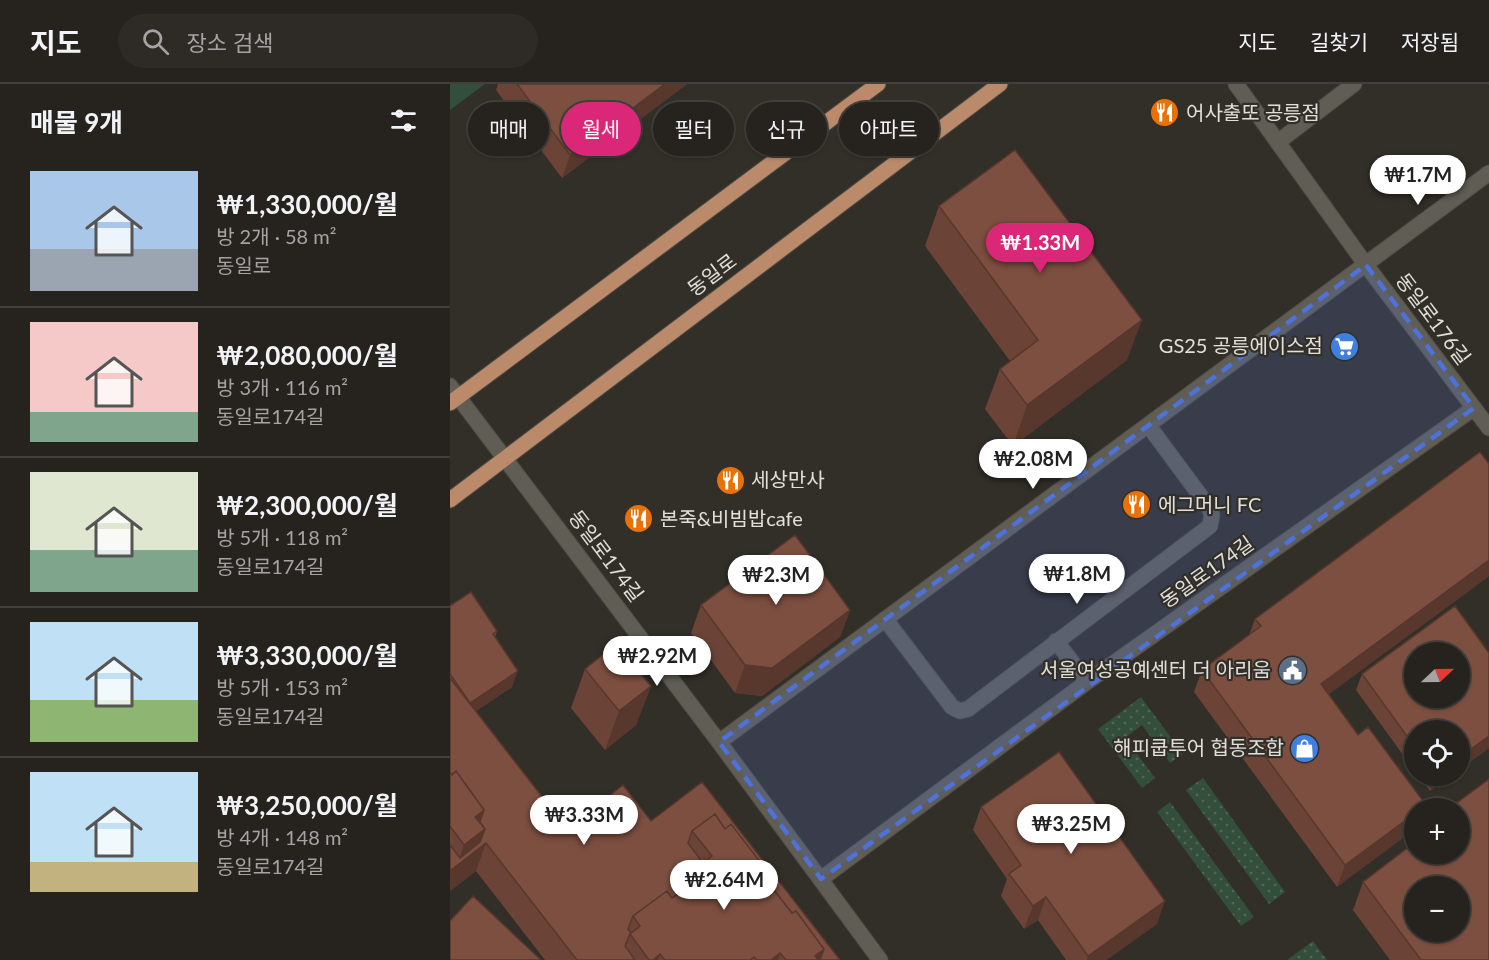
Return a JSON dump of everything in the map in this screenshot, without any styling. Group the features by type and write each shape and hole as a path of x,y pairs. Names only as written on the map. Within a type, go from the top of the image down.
{"main road":[{"path":"452,395 878,84"},
{"name":"동일로","path":"450,500 1000,84"}],"street":[{"name":"동일로176길","path":"1236,84 1366,264 1489,428"},
{"path":"1278,141 1354,84"},
{"path":"719,742 1489,174"},
{"name":"동일로174길","path":"452,395 505,458 880,960"},
{"name":"동일로174길","path":"821,879 1087,682 1474,408"},
{"name":"동일로174길","path":"885,619 952,707 960,711 968,709 1204,532 1212,523 1212,512 1148,425"},
{"path":"1056,641 1087,682"}],"highlighted area":[{"path":"1366,265 1474,408 821,879 719,742"}],"green space":[{"path":"450,84 485,84 450,110"},
{"path":"1141,697 1183,754 1170,763 1142,725 1125,738 1155,778 1142,788 1098,729"},
{"path":"1203,778 1285,892 1269,904 1186,790"},
{"path":"1170,802 1254,917 1241,926 1157,812"},
{"path":"1313,941 1327,960 1287,960"}],"building":[{"path":"517,84 665,84 641,102 561,102 561,143 549,127 549,102 530,102"},
{"path":"1015,150 1142,320 1027,405 1000,369 1038,340 939,206"},
{"name":"서울여성공예센터 더 아리움","path":"1480,452 1489,464 1489,560 1321,684 1358,735 1368,727 1404,775 1404,786 1412,786 1421,798 1404,798 1404,821 1345,865 1202,670 1261,626 1255,619"},
{"path":"795,535 850,610 772,668 745,665 701,605"},
{"path":"471,592 497,631 493,634 518,671 470,703 450,674 450,606"},
{"path":"1455,606 1489,653 1489,736 1470,750 1470,720 1404,720 1404,732 1362,674 1404,643 1404,708 1470,708 1470,642 1406,642"},
{"path":"616,644 651,686 619,711 585,669"},
{"path":"450,678 567,829 623,785 651,821 702,782 840,960 820,960 824,949 796,911 792,913 758,870 761,863 731,824 725,829 715,814 692,831 688,843 703,863 698,867 694,882 672,898 667,891 633,916 628,929 631,933 625,946 635,960 577,960 486,843 450,871 450,845 460,858 480,842 485,829 480,822 484,810 456,771 452,775 450,772"},
{"path":"1059,752 1165,901 1088,956 1046,897 1033,906 1009,874 1021,865 981,807"},
{"path":"456,771 484,810 475,817 485,829 464,845 450,826 450,772 452,775"},
{"path":"1489,779 1489,960 1421,960 1408,942 1470,942 1470,876 1404,876 1404,937 1363,882 1404,851 1404,864 1470,864 1470,798 1463,798"},
{"path":"715,814 725,829 731,824 761,863 756,867 792,913 796,911 824,949 815,956 818,960 786,960 780,953 771,960 757,960 754,957 750,960 665,960 660,954 653,960 649,960 630,934 640,926 633,916 667,891 672,898 703,875 698,867 712,856 692,831"},
{"path":"473,896 541,960 450,960 450,921"}],"place":[{"name":"어사출또 공릉점","path":"1165,113"},
{"name":"GS25 공릉에이스점","path":"1344,346"},
{"name":"세상만사","path":"730,480"},
{"name":"에그머니 FC","path":"1137,505"},
{"name":"본죽&비빔밥cafe","path":"639,519"},
{"name":"서울여성공예센터 더 아리움","path":"1292,670"},
{"name":"해피쿱투어 협동조합","path":"1305,748"}]}
